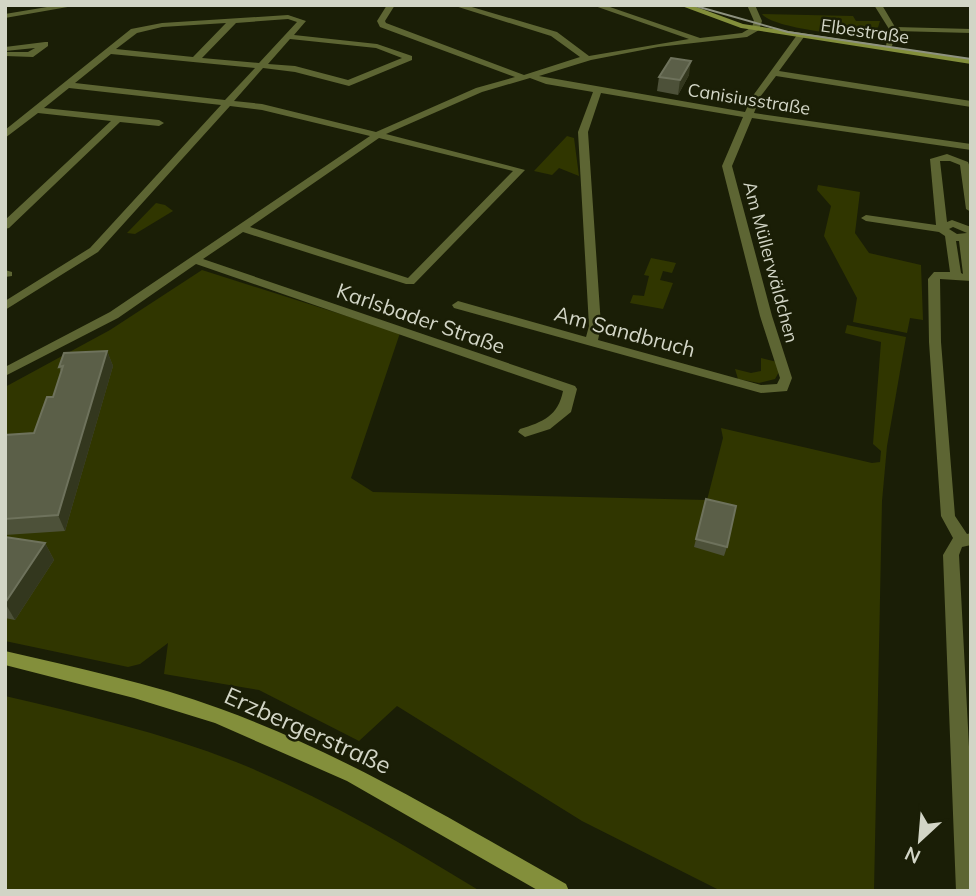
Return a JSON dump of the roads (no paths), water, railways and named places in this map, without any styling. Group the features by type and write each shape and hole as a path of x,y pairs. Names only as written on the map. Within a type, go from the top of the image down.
{"main road":[{"path":"683,5 757,24"},
{"name":"Elbestraße","path":"708,5 800,37 971,62"},
{"name":"Elbestraße","path":"757,24 971,55"},
{"name":"Erzbergerstraße","path":"9,660 134,690 206,712 300,751 354,775 559,891"}],"street":[{"path":"5,16 75,5"},
{"name":"Canisiusstraße","path":"391,5 382,21 383,25 524,75 747,115 971,147"},
{"path":"456,5 554,34 588,58"},
{"path":"596,5 702,40"},
{"path":"5,372 114,315 379,134 479,90 524,75 588,58 744,35 757,24 751,5"},
{"path":"878,5 893,29 889,44"},
{"path":"5,135 134,31 151,26 234,20 288,17 302,21 264,66 86,258 5,306"},
{"path":"195,60 234,20"},
{"path":"893,29 971,31"},
{"path":"107,51 295,69 349,83 409,58 377,46 289,37"},
{"name":"Am Müllerwäldchen","path":"782,388 786,378 766,316 727,166 756,97 800,37"},
{"path":"775,73 971,104"},
{"path":"67,85 230,102 314,117 520,170 410,282 242,228"},
{"path":"591,342 595,326 590,294 583,132 598,90"},
{"path":"35,110 159,123"},
{"path":"5,226 118,119"},
{"path":"956,276 946,233 935,159 953,158 965,164 971,209"},
{"path":"866,219 969,235 970,278 938,274 934,279 935,342 948,516 968,540 956,543 951,555 968,884"},
{"name":"Karlsbader Straße","path":"195,260 570,389 566,409 545,426 526,432"},
{"name":"Am Sandbruch","path":"458,305 761,389 782,388"}],"tram line":[{"path":"692,5 788,32 971,59"}]}
